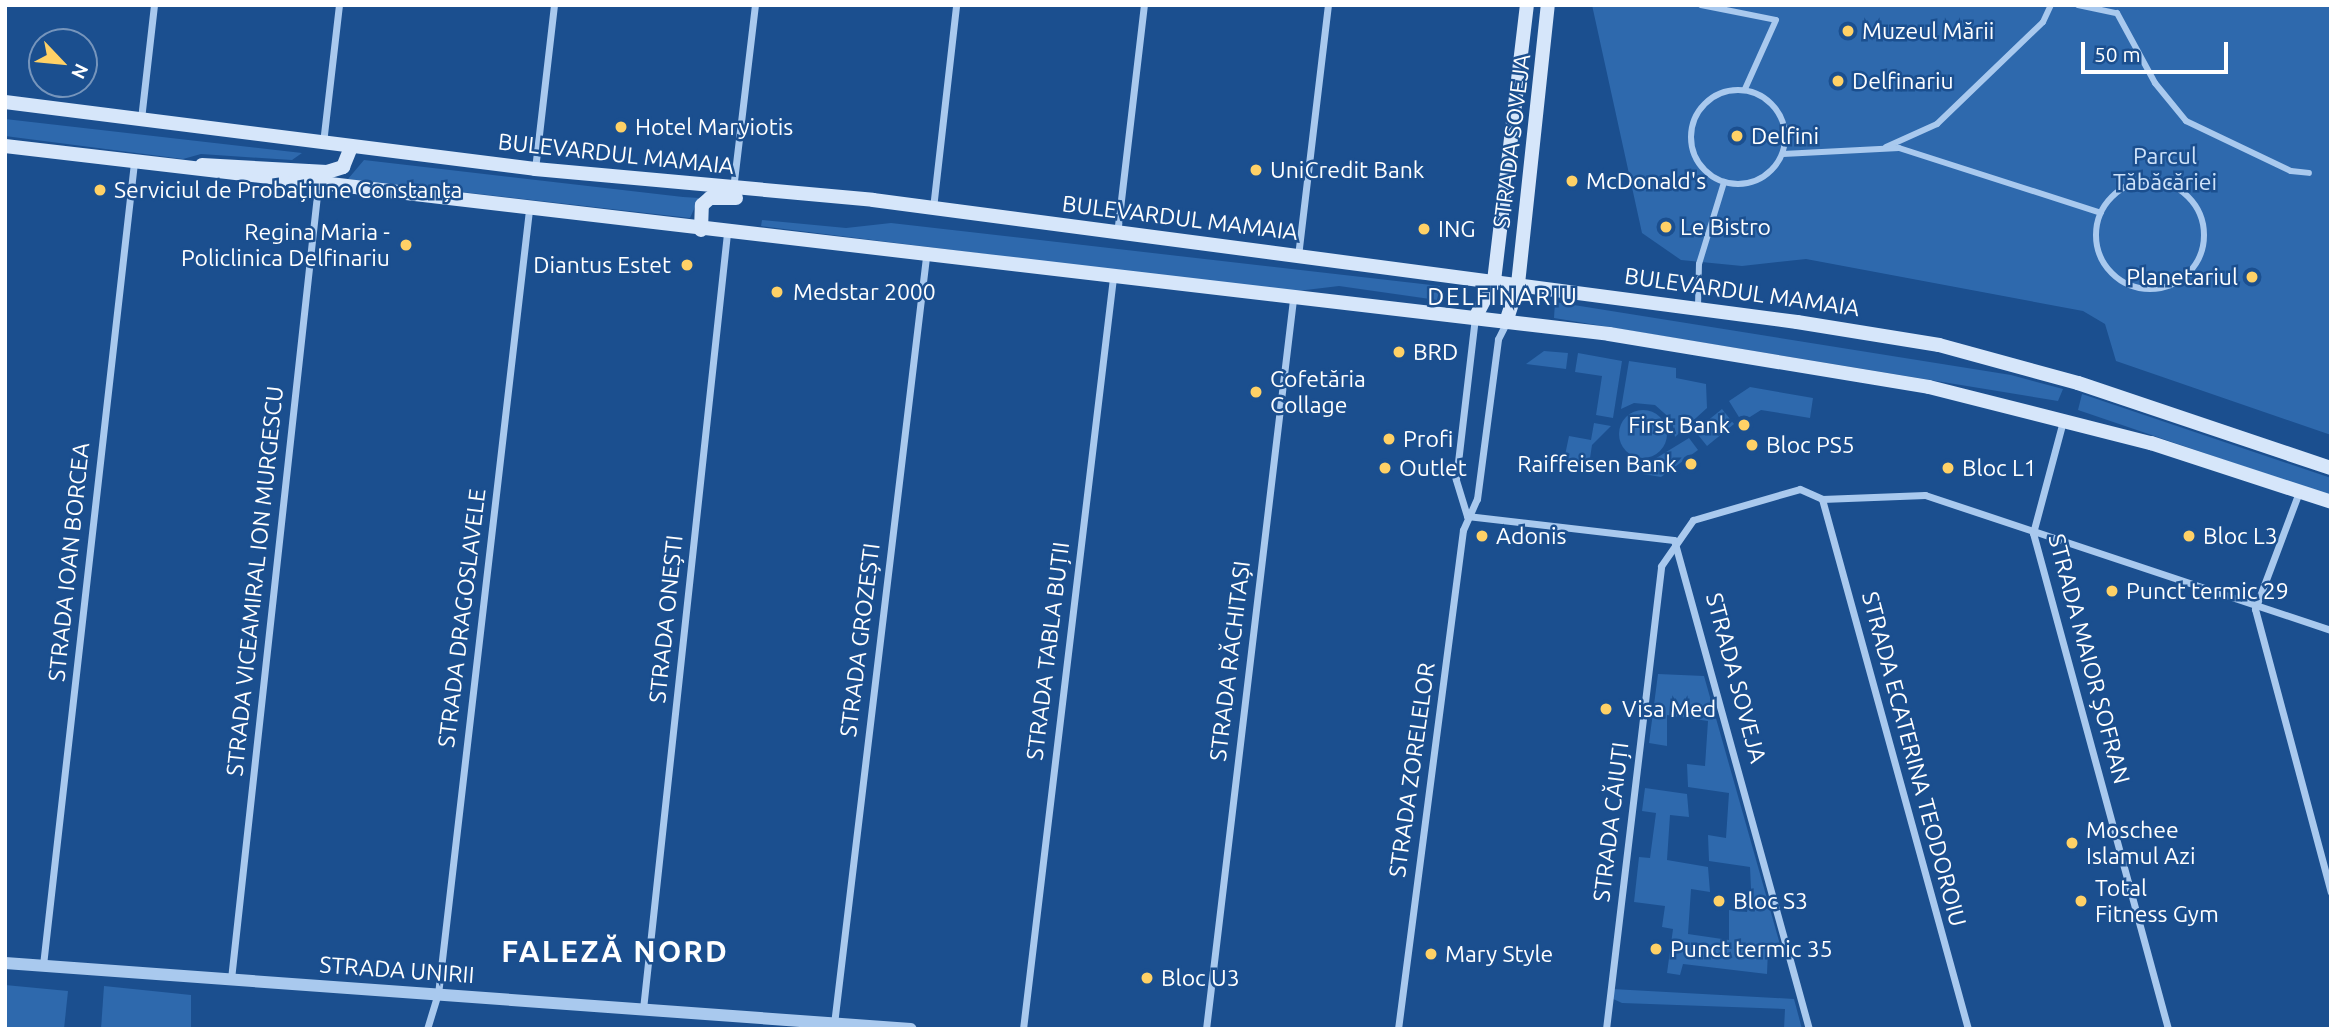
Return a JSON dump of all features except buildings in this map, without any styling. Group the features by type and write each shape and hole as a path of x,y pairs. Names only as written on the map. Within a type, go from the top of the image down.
{"main road":[{"name":"STRADA SOVEJA","path":"1475,318 1494,281 1527,5"},
{"name":"STRADA SOVEJA","path":"1506,322 1518,284 1548,5"},
{"name":"BULEVARDUL MAMAIA","path":"5,102 535,169 733,190 873,200 1117,234 1698,307 1939,345 2078,383 2331,468"},
{"path":"5,146 318,186 1475,318 1891,380 2064,420 2331,502"},
{"path":"184,170 225,164 327,172 343,167 351,147"},
{"path":"701,230 699,213 710,198 817,206 873,200"}],"street":[{"path":"141,120 154,5"},
{"path":"323,144 339,5"},
{"path":"535,169 554,5"},
{"path":"733,190 755,5"},
{"path":"933,209 956,5"},
{"path":"1117,234 1144,5"},
{"path":"1298,257 1328,5"},
{"path":"1701,5 1776,20 1745,89"},
{"path":"1881,149 1937,124 2043,22 2051,5"},
{"path":"2078,5 2117,13 2155,83 2186,121 2291,171 2309,173"},
{"path":"1783,153 1783,118 1770,101 1745,89 1714,95 1702,105 1691,134 1699,164 1724,182 1752,182 1783,153 1899,148 2101,213"},
{"name":"STRADA IOAN BORCEA","path":"43,965 134,163"},
{"path":"1698,307 1699,264 1724,182"},
{"path":"2132,185 2173,186 2193,202 2204,225 2195,266 2168,287 2152,290 2119,279 2098,249 2101,213 2132,185"},
{"name":"STRADA VICEAMIRAL ION MURGESCU","path":"231,979 318,186"},
{"name":"STRADA DRAGOSLAVELE","path":"427,1029 438,994 529,210"},
{"name":"STRADA ONEȘTI","path":"643,1009 727,233"},
{"name":"STRADA GROZEȘTI","path":"834,1026 926,257"},
{"name":"STRADA TABLA BUȚII","path":"1023,1029 1113,278"},
{"name":"STRADA RĂCHITAȘI","path":"1206,1029 1293,299"},
{"name":"STRADA ZORELELOR","path":"1467,516 1456,479 1475,318"},
{"name":"STRADA ZORELELOR","path":"1398,1029 1467,516 1477,499 1498,339 1506,322"},
{"name":"STRADA MAIOR ȘOFRAN","path":"2064,420 2033,533 2168,1029"},
{"path":"1467,516 1674,540 1693,520 1800,489 1822,499 1925,495 2255,608 2331,630"},
{"path":"2299,491 2255,608 2331,892"},
{"name":"STRADA ECATERINA TEODOROIU","path":"1822,499 1968,1029"},
{"name":"STRADA CĂIUȚI","path":"1606,1029 1661,566 1674,540"},
{"name":"STRADA SOVEJA","path":"1674,540 1809,1029"},
{"name":"STRADA UNIRII","path":"5,963 643,1009 834,1026 911,1029"}],"green space":[{"name":"Parcul Tăbăcăriei","path":"1592,5 2331,5 2331,435 2116,361 2105,324 2083,311 1806,259 1742,266 1681,260 1642,233"},
{"path":"5,119 302,153 292,160 201,154 183,159 5,136"},
{"path":"364,160 699,198 690,218 348,179"},
{"path":"762,220 846,228 891,223 1440,286 1437,300 1339,286 1289,292 761,226"},
{"path":"1555,302 2011,375 2063,389 2058,401 1554,318"},
{"path":"1544,351 1568,353 1566,369 1526,364"},
{"path":"1578,353 1622,361 1613,418 1596,415 1602,376 1575,372"},
{"path":"1629,361 1676,368 1676,378 1706,384 1707,408 1675,437 1672,420 1655,405 1634,403 1621,409"},
{"path":"1750,387 1813,398 1810,418 1761,410 1742,422 1729,401"},
{"path":"2082,394 2331,478 2331,496 2078,410"},
{"path":"1722,409 1734,424 1707,446 1695,431"},
{"path":"1643,410 1660,417 1667,434 1660,451 1643,458 1626,451 1619,434 1626,417"},
{"path":"1594,423 1611,426 1592,445 1589,465 1564,460 1569,436 1591,440"},
{"path":"1689,438 1698,450 1661,477 1643,474 1645,465"},
{"path":"1658,674 1704,676 1781,948 1768,950 1767,974 1683,964 1680,975 1667,973 1673,929 1662,927 1665,906 1634,902 1639,857 1650,858 1656,813 1642,811 1645,788 1687,794 1689,817 1670,815 1667,860 1708,867 1710,892 1691,889 1688,934 1729,940 1729,910 1747,912 1751,889 1750,867 1709,861 1708,835 1726,838 1729,793 1688,787 1687,764 1705,766 1708,721 1667,715 1667,746 1649,743"},
{"path":"5,985 68,991 64,1029 5,1029"},
{"path":"104,986 191,995 191,1029 101,1029"},
{"path":"1612,989 1794,999 1802,1029 1784,1029 1785,1009 1622,1003 1611,998"}],"place":[{"name":"Muzeul Mării","path":"1848,31"},
{"name":"Delfinariu","path":"1838,81"},
{"name":"Hotel Maryiotis","path":"621,127"},
{"name":"Delfini","path":"1737,136"},
{"name":"UniCredit Bank","path":"1256,170"},
{"name":"McDonald's","path":"1572,181"},
{"name":"Serviciul de Probațiune Constanța","path":"100,190"},
{"name":"Le Bistro","path":"1666,227"},
{"name":"ING","path":"1424,229"},
{"name":"Regina Maria - Policlinica Delfinariu","path":"406,245"},
{"name":"Diantus Estet","path":"687,265"},
{"name":"Planetariul","path":"2252,277"},
{"name":"Medstar 2000","path":"777,292"},
{"name":"BRD","path":"1399,352"},
{"name":"Cofetăria Collage","path":"1256,392"},
{"name":"First Bank","path":"1744,425"},
{"name":"Profi","path":"1389,439"},
{"name":"Bloc PS5","path":"1752,445"},
{"name":"Raiffeisen Bank","path":"1691,464"},
{"name":"Outlet","path":"1385,468"},
{"name":"Bloc L1","path":"1948,468"},
{"name":"Adonis","path":"1482,536"},
{"name":"Bloc L3","path":"2189,536"},
{"name":"Punct termic 29","path":"2112,591"},
{"name":"Visa Med","path":"1606,709"},
{"name":"Moschee Islamul Azi","path":"2072,843"},
{"name":"Bloc S3","path":"1719,901"},
{"name":"Total Fitness Gym","path":"2081,901"},
{"name":"Punct termic 35","path":"1656,949"},
{"name":"Mary Style","path":"1431,954"},
{"name":"Bloc U3","path":"1147,978"}],"district":[{"name":"DELFINARIU","path":"1503,297"},
{"name":"FALEZĂ NORD","path":"615,951"}]}
